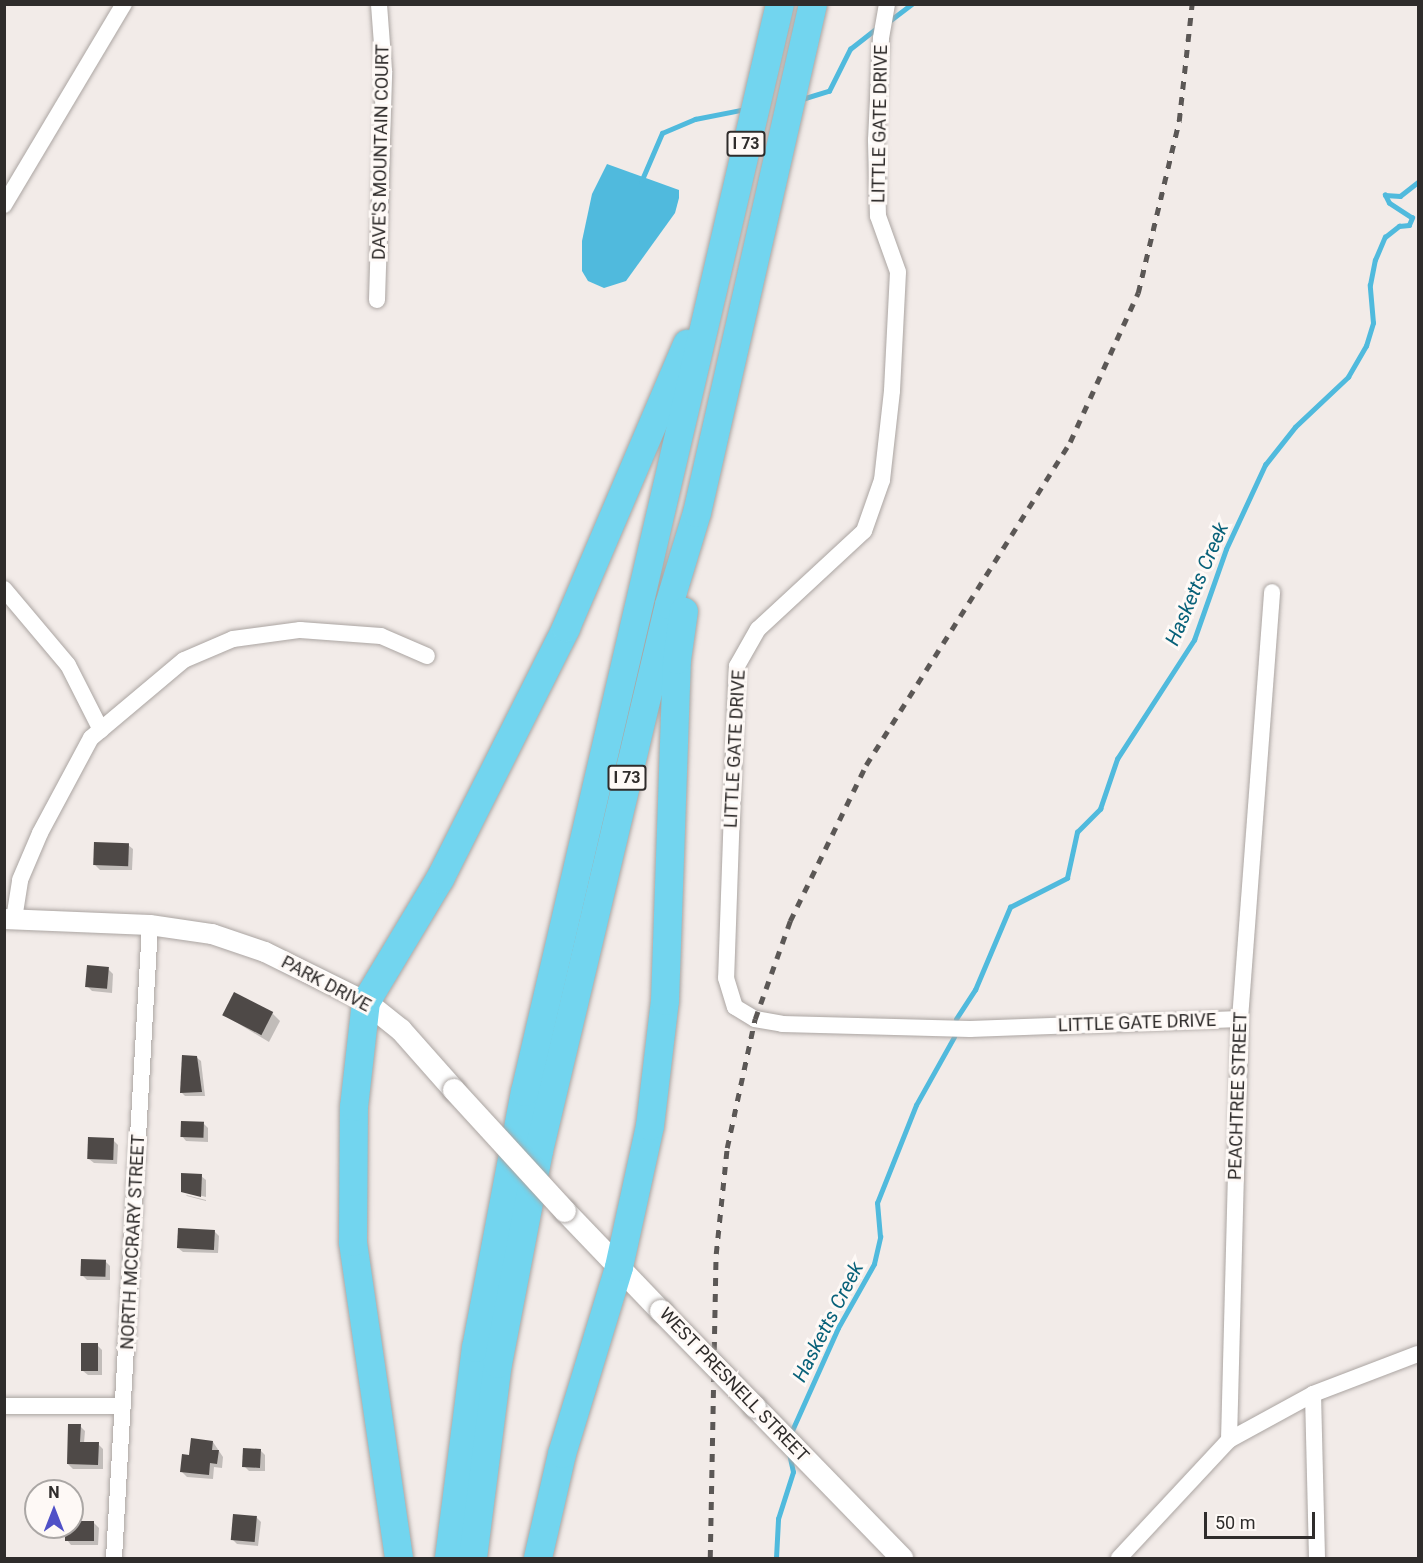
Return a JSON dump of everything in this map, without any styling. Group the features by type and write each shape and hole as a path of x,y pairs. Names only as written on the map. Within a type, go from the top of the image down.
{"highway":[{"name":"I 73","path":"449,1558 476,1348 525,1092 677,455 713,284 780,4"},
{"name":"I 73","path":"474,1558 498,1365 539,1151 669,605 698,513 813,4"},
{"path":"399,1558 353,1242 354,1107 366,1002 440,879 566,628 713,284"},
{"path":"538,1558 562,1454 619,1267 650,1126 665,1001 677,660 698,513"}],"main road":[{"name":"PARK DRIVE","path":"366,1002 401,1030 565,1211"},
{"name":"WEST PRESNELL STREET","path":"565,1211 902,1558"}],"street":[{"path":"4,205 124,4"},
{"name":"DAVE'S MOUNTAIN COURT","path":"377,300 384,71 379,4"},
{"name":"LITTLE GATE DRIVE","path":"887,4 881,38 876,140 878,205 898,272 892,391 882,480 864,531 758,629 737,666 726,978 735,1007 755,1019 782,1024 970,1029 1239,1019"},
{"path":"4,589 69,665 101,730"},
{"name":"PEACHTREE STREET","path":"1229,1440 1239,1019 1272,592"},
{"path":"9,919 20,880 40,833 83,749 101,730 184,660 233,639 300,630 354,632 381,636 427,657"},
{"name":"PARK DRIVE","path":"9,919 150,925 212,934 265,952 366,1002"},
{"name":"NORTH MCCRARY STREET","path":"114,1558 150,925"},
{"path":"1119,1558 1229,1440 1313,1394 1419,1354"},
{"path":"1313,1394 1317,1558"},
{"path":"4,1406 123,1406"}],"water":[{"path":"607,164 679,190 679,198 675,213 626,281 604,288 588,281 582,271 582,241 592,194"}],"building":[{"path":"94,842 129,843 128,866 93,865"},
{"path":"87,965 109,967 107,989 85,987"},
{"path":"234,992 273,1012 261,1035 222,1015"},
{"path":"182,1055 197,1056 202,1092 180,1093"},
{"path":"181,1121 204,1122 203,1138 180,1137"},
{"path":"88,1137 114,1138 113,1160 87,1159"},
{"path":"181,1173 202,1174 201,1197 181,1192"},
{"path":"178,1228 215,1230 214,1250 177,1248"},
{"path":"81,1259 106,1260 105,1277 80,1276"},
{"path":"81,1343 98,1343 98,1371 81,1371"},
{"path":"68,1424 81,1424 80,1442 99,1442 98,1465 67,1464"},
{"path":"191,1438 213,1441 212,1450 219,1450 217,1464 210,1463 209,1475 180,1472 182,1454 189,1455"},
{"path":"243,1448 261,1449 260,1468 242,1467"},
{"path":"233,1514 257,1516 255,1542 231,1540"},
{"path":"84,1521 94,1521 94,1541 65,1541 65,1539 84,1539"}],"waterway":[{"path":"888,22 912,4"},
{"path":"802,99 829,91 850,49 878,27"},
{"path":"641,182 662,133 695,119 746,109"},
{"name":"Hasketts Creek","path":"956,1019 975,990 1010,907 1067,878 1077,832 1100,809 1117,759 1194,640 1226,549 1265,465 1295,427 1348,377 1366,346 1373,323 1370,285 1375,260 1385,237 1399,226 1409,225 1412,218 1389,203 1385,195 1400,196 1418,182"},
{"name":"Hasketts Creek","path":"791,1433 838,1328 874,1264 880,1237 877,1203 916,1105 954,1037"},
{"name":"Hasketts Creek","path":"776,1558 778,1519 793,1472 789,1453"}],"railway":[{"path":"710,1558 716,1254 727,1148 755,1019 790,921 866,765 1070,442 1138,293 1179,121 1192,4"}]}
